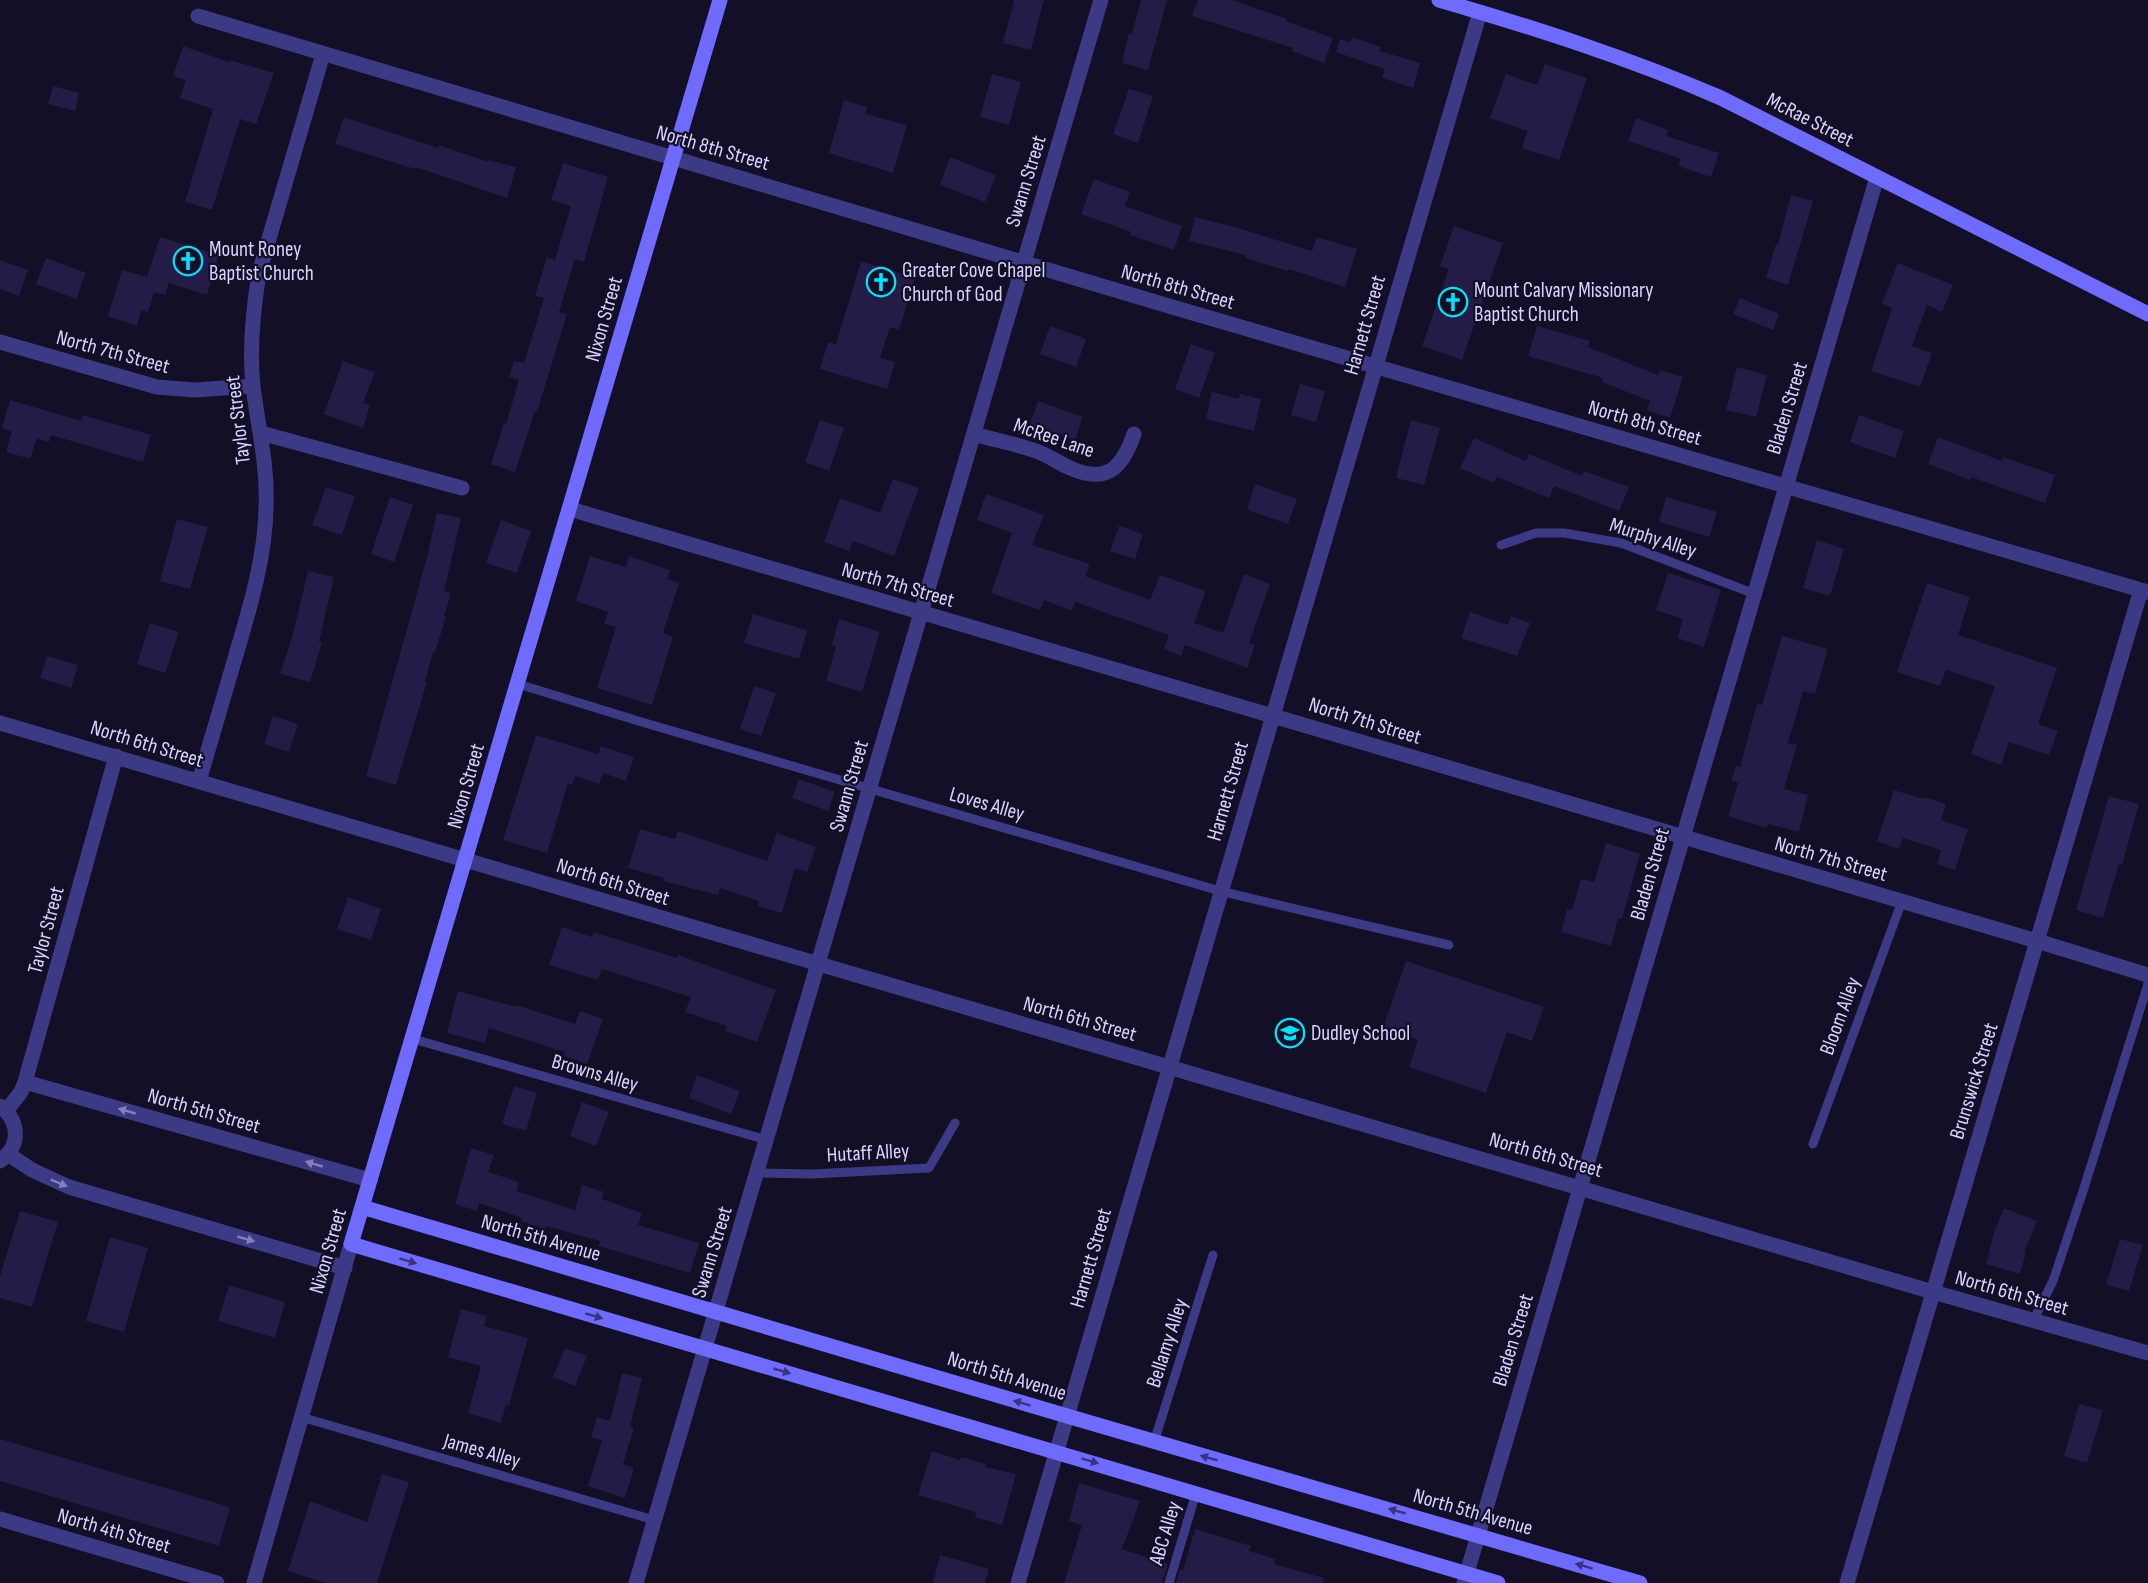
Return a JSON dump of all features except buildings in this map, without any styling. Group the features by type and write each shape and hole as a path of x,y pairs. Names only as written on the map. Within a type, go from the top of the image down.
{"street":[{"name":"Nixon Street","path":"254,1583 351,1244 720,0"},
{"name":"Swann Street","path":"636,1583 1101,0"},
{"name":"McRae Street","path":"1438,0 1557,35 1661,72 1720,98 2148,314"},
{"name":"Harnett Street","path":"1018,1583 1480,12"},
{"name":"North 8th Street","path":"198,16 1179,309 2145,591"},
{"name":"Taylor Street","path":"199,781 258,575 266,507 266,475 253,386 252,351 259,273 323,54"},
{"name":"Bladen Street","path":"1465,1578 1877,177"},
{"name":"North 7th Street","path":"0,342 157,387 195,390 253,386"},
{"path":"261,433 462,488"},
{"name":"McRee Lane","path":"974,434 1038,452 1090,475 1102,475 1116,466 1130,447 1134,434"},
{"name":"North 7th Street","path":"570,509 2148,975"},
{"name":"Brunswick Street","path":"1847,1583 2037,941 2145,591"},
{"name":"North 6th Street","path":"0,723 1933,1292 2148,1353"},
{"name":"Taylor Street","path":"3,1108 21,1092 25,1082 116,756"},
{"name":"North 5th Street","path":"25,1082 370,1180"},
{"path":"3,1108 11,1117 16,1132 13,1148 4,1158 69,1187 345,1268"},
{"name":"North 5th Avenue","path":"362,1208 1640,1583"},
{"path":"351,1244 1056,1451 1465,1578 1498,1583"},
{"name":"North 4th Street","path":"0,1519 216,1583"}],"lane":[{"name":"Murphy Alley","path":"1501,544 1536,533 1564,533 1621,543 1755,594"},
{"name":"Loves Alley","path":"518,684 1220,891 1449,945"},
{"name":"Bloom Alley","path":"1813,1144 1902,901"},
{"path":"2033,1321 2053,1281 2084,1188 2148,984 2148,975"},
{"name":"Browns Alley","path":"413,1040 767,1140"},
{"name":"Hutaff Alley","path":"757,1173 812,1174 929,1167 956,1122"},
{"name":"Bellamy Alley","path":"1154,1442 1214,1255"},
{"name":"James Alley","path":"301,1417 654,1520"},
{"name":"ABC Alley","path":"1169,1583 1196,1493"}],"place":[{"name":"Mount Roney Baptist Church","path":"188,261"},
{"name":"Greater Cove Chapel Church of God","path":"881,282"},
{"name":"Mount Calvary Missionary Baptist Church","path":"1453,302"},
{"name":"Dudley School","path":"1290,1033"}]}
